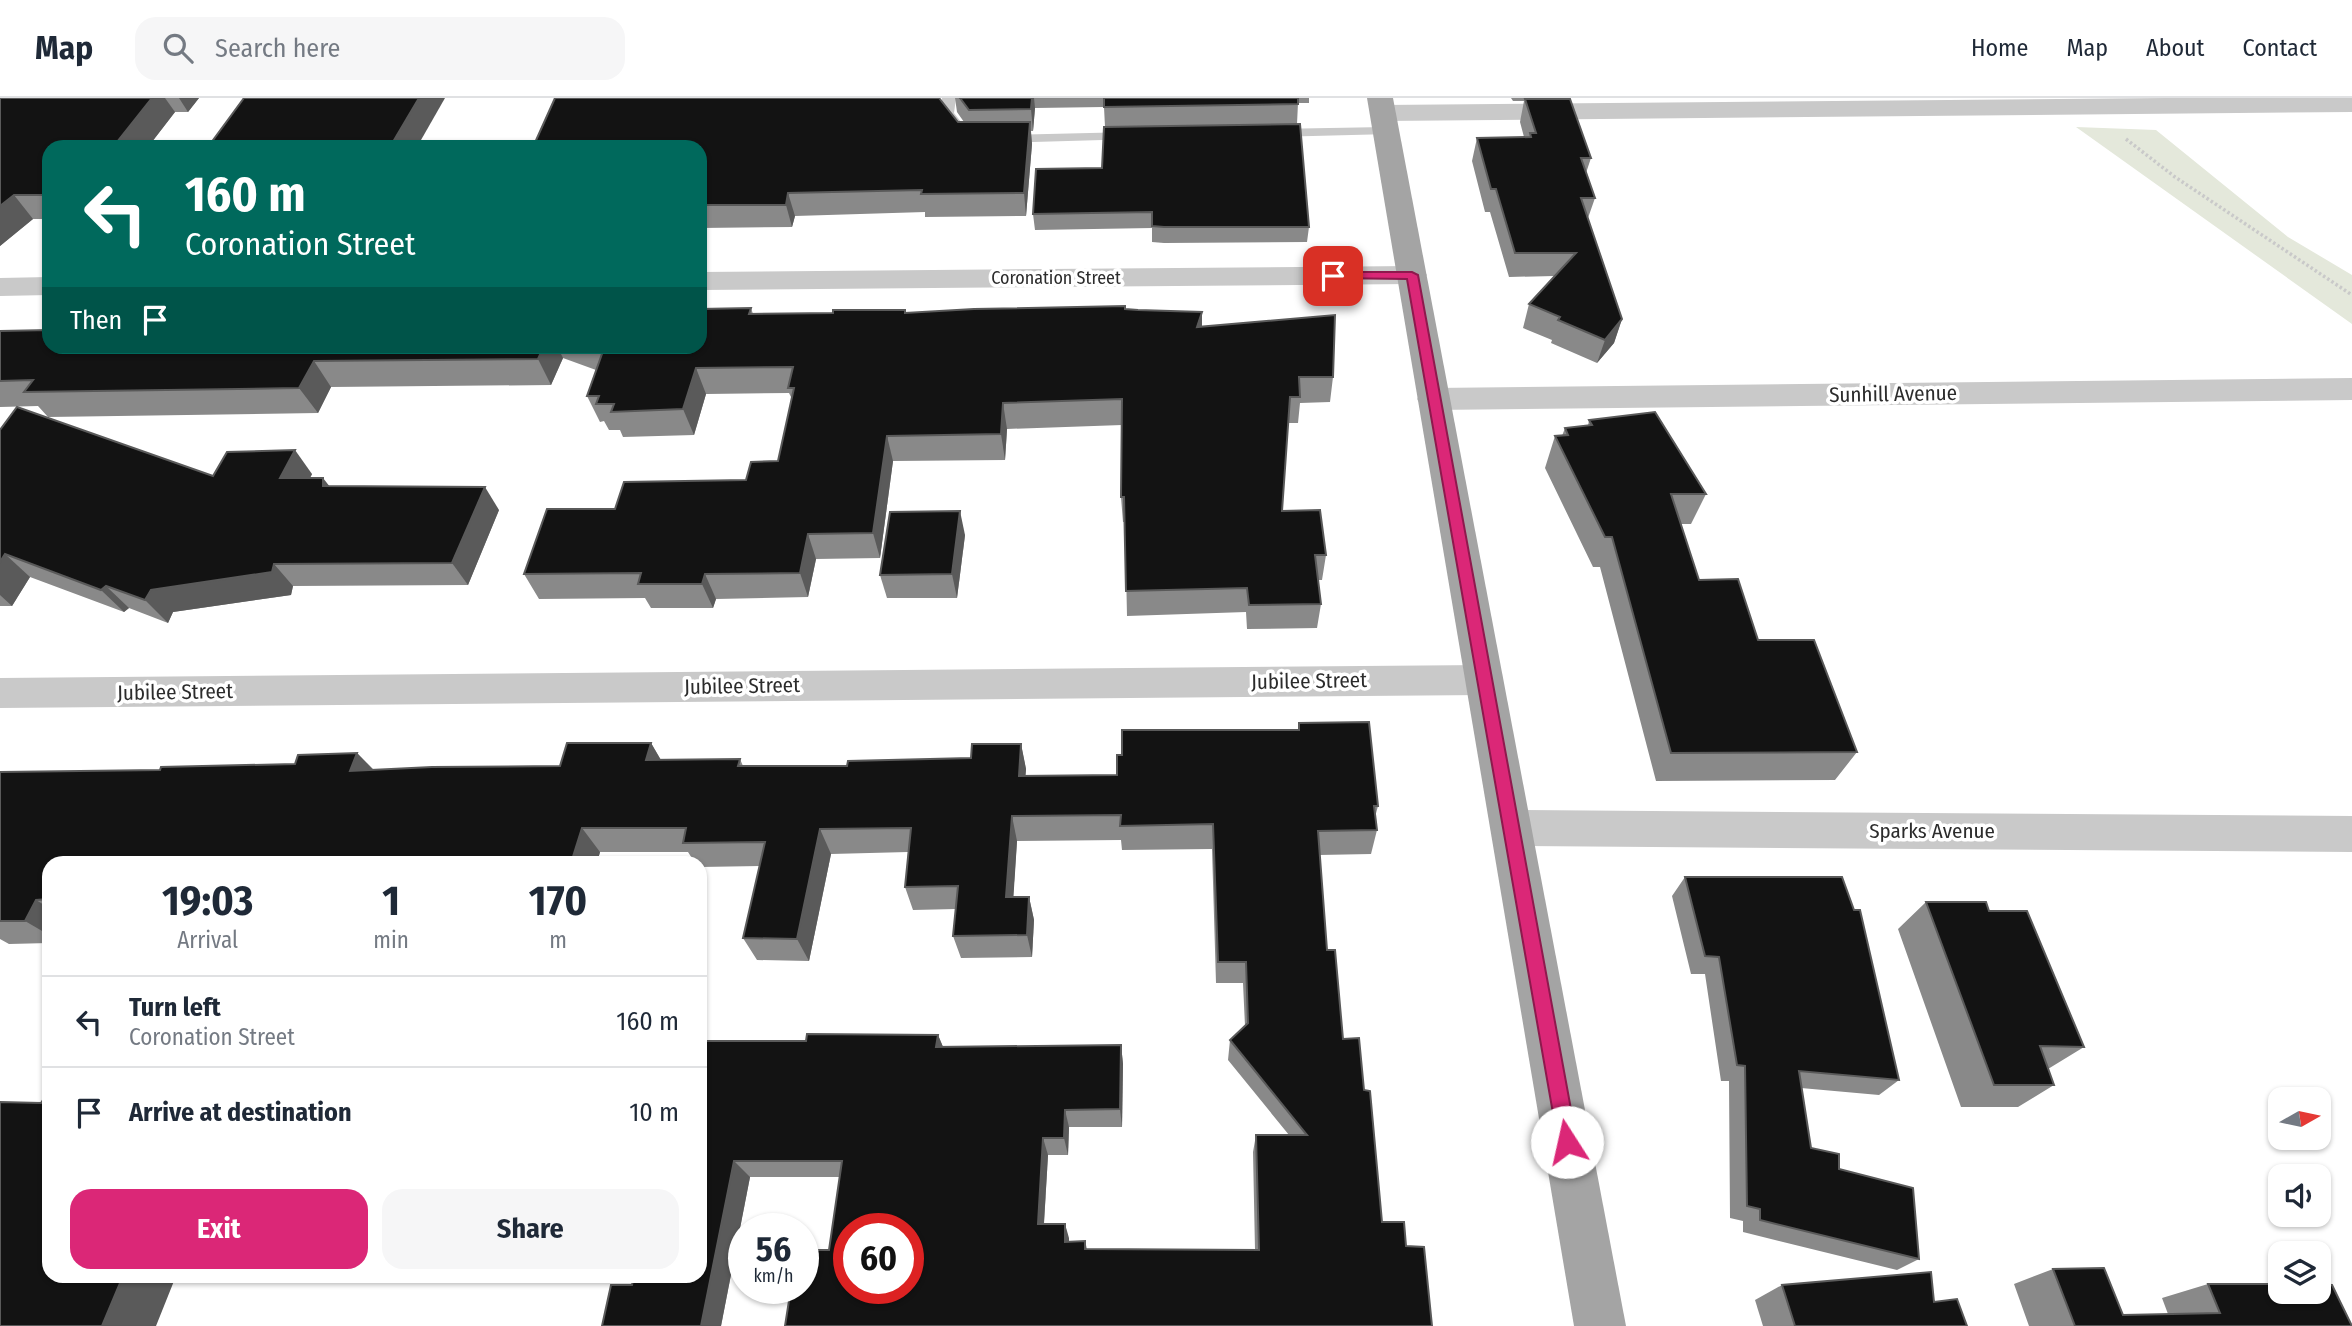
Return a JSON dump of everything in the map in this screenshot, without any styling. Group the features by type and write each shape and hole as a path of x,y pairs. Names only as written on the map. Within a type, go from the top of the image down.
{"main road":[{"path":"1383,114 1600,1326"}],"street":[{"path":"1383,114 2352,104"},
{"name":"Coronation Street","path":"707,281 1412,275"},
{"path":"0,287 42,286"},
{"name":"Sunhill Avenue","path":"1433,399 2352,389"},
{"name":"Jubilee Street","path":"0,693 1485,680"},
{"name":"Sparks Avenue","path":"1511,828 2352,834"}],"lane":[{"path":"949,98 947,113 974,139 1148,136"},
{"path":"1259,133 1383,114"}],"path":[{"path":"2084,107 2175,177 2352,295"}],"shaded area":[{"path":"2076,127 2156,130 2288,237 2352,275 2352,324"}],"building":[{"path":"0,98 152,98 119,140 42,140 42,195 14,195 0,206"},
{"path":"244,98 419,98 394,140 213,140"},
{"path":"555,98 939,98 958,122 1030,122 1024,193 921,194 922,190 788,193 786,205 707,205 707,140 536,140"},
{"path":"960,98 1032,98 1031,109 969,110"},
{"path":"1104,98 1298,98 1298,104 1104,107"},
{"path":"1525,99 1570,99 1591,158 1581,158 1595,198 1581,198 1622,319 1605,340 1529,304 1576,253 1515,253 1496,189 1491,189 1477,138 1531,137 1530,133 1536,133"},
{"path":"1300,124 1309,227 1152,226 1152,212 1033,214 1036,169 1102,168 1104,127"},
{"path":"1125,306 1125,309 1202,312 1197,327 1335,315 1333,377 1299,377 1300,397 1290,397 1282,511 1320,510 1326,555 1315,555 1321,604 1249,605 1247,588 1126,591 1124,497 1121,497 1122,399 1003,403 1001,434 887,436 873,533 808,534 800,573 705,574 702,584 638,584 641,573 524,574 547,509 615,509 624,482 746,480 751,462 778,461 794,388 788,388 793,367 696,368 683,409 611,412 614,404 596,404 599,396 587,396 602,354 707,354 707,309 751,308 749,314 833,313 833,310 905,310 905,313"},
{"path":"42,330 42,354 540,354 538,359 314,361 299,388 24,392 33,380 0,381 0,331"},
{"path":"17,407 213,476 227,452 295,450 280,478 323,478 323,486 485,487 452,563 274,564 272,572 151,590 145,600 106,586 101,590 5,554 0,562 0,430"},
{"path":"1655,412 1706,494 1671,494 1699,580 1738,579 1758,640 1814,640 1857,752 1671,753 1612,537 1605,537 1555,436 1568,435 1565,428 1592,425 1589,420"},
{"path":"960,511 952,574 880,575 890,512"},
{"path":"1369,722 1378,806 1374,806 1377,830 1318,831 1327,950 1335,950 1343,1039 1359,1038 1364,1090 1370,1091 1382,1222 1404,1222 1406,1246 1424,1247 1432,1326 785,1326 788,1304 819,1304 819,1250 829,1250 833,1223 833,1304 924,1304 924,1213 834,1213 842,1161 734,1161 701,1326 602,1326 611,1285 707,1283 707,1041 806,1041 807,1034 938,1035 936,1047 1121,1045 1120,1109 1065,1110 1064,1138 1043,1138 1038,1224 1065,1224 1065,1242 1085,1241 1085,1249 1259,1250 1256,1135 1307,1135 1230,1040 1248,1023 1246,962 1218,962 1213,824 1120,826 1121,815 1012,816 1006,897 1029,897 1027,935 953,936 958,886 905,887 911,828 820,829 797,939 743,938 765,842 683,843 686,828 582,828 573,856 42,856 42,900 36,900 25,921 0,921 0,772 160,770 161,767 295,764 298,755 357,753 350,771 560,766 567,743 651,743 646,760 740,759 738,766 847,766 848,761 971,758 972,744 1021,744 1019,776 1117,775 1117,755 1122,755 1122,730 1299,730 1299,723"},
{"path":"1685,877 1842,877 1854,910 1860,910 1899,1080 1799,1071 1811,1148 1839,1154 1839,1169 1913,1188 1919,1259 1760,1220 1760,1209 1747,1206 1745,1066 1737,1065 1719,957 1705,956"},
{"path":"1926,902 1986,902 1989,911 2027,911 2084,1047 2040,1046 2054,1085 1994,1085"},
{"path":"0,1102 41,1103 42,1283 120,1283 102,1326 0,1326"},
{"path":"2104,1268 2123,1315 2220,1313 2208,1284 2268,1284 2268,1304 2331,1304 2332,1285 2352,1326 2075,1326 2053,1269"},
{"path":"1931,1272 1934,1302 1957,1299 1967,1326 1795,1326 1782,1285"}],"route":[{"path":"1333,276 1412,275 1567,1142"}]}
